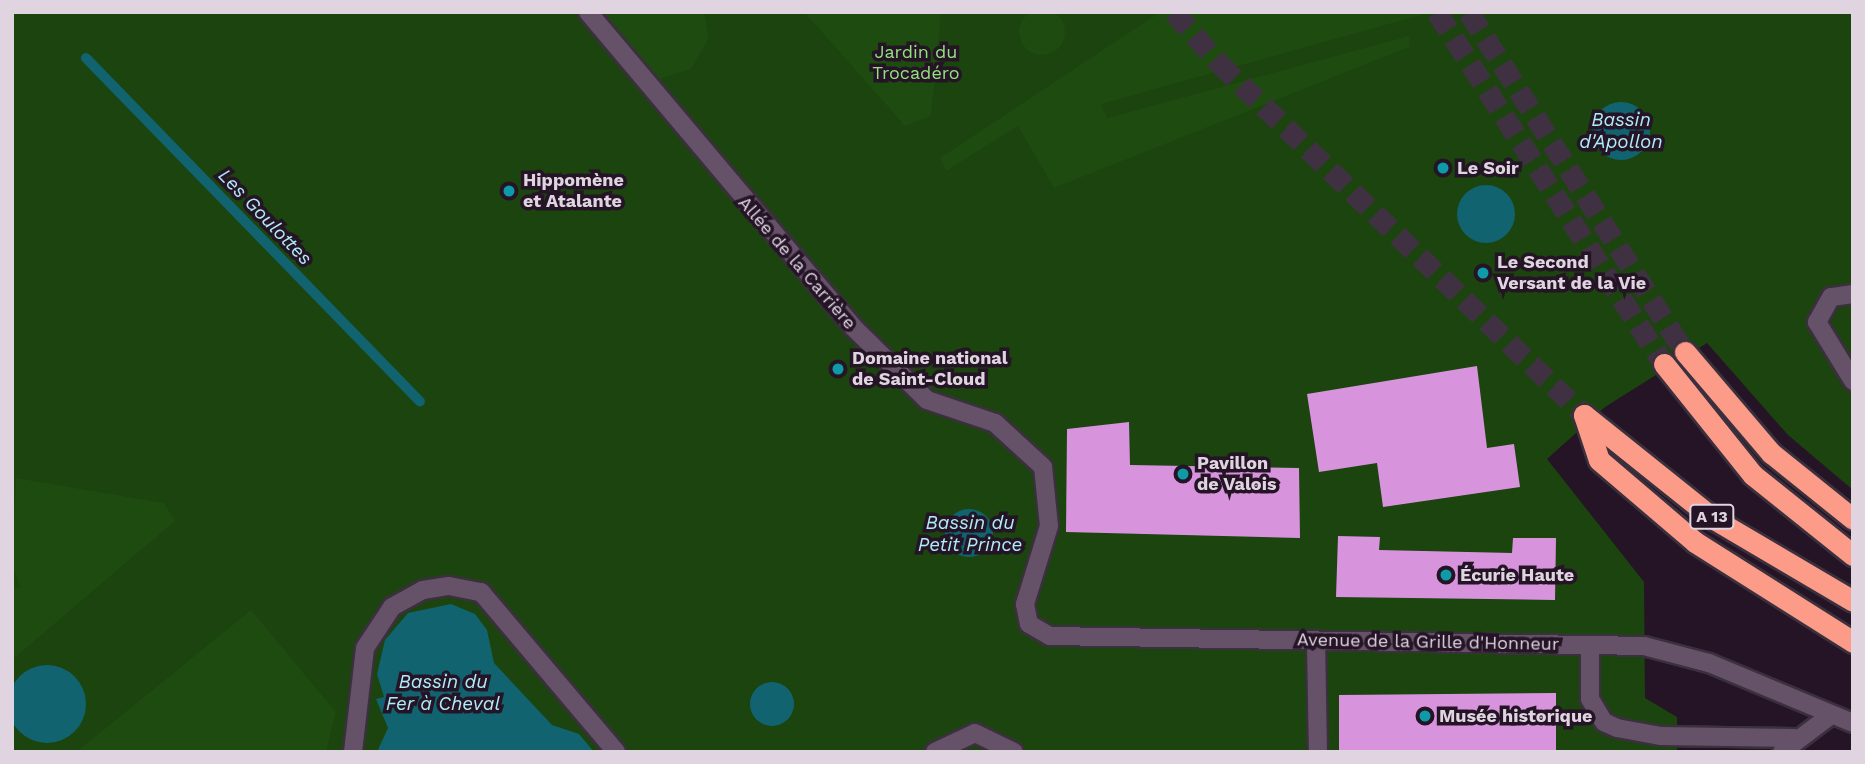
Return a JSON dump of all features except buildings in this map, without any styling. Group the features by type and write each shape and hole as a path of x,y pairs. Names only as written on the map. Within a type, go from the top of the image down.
{"highway":[{"path":"1685,352 1771,453 1853,519"},
{"path":"1664,364 1753,475 1853,555"},
{"name":"A 13","path":"1853,601 1714,519 1584,415 1600,460 1695,542 1853,642"}],"street":[{"name":"Allée de la Carrière","path":"588,12 853,327 927,400 995,423 1043,467 1049,526 1028,587"},
{"path":"1853,294 1831,297 1817,322 1853,381"},
{"path":"353,752 365,648 392,607 423,590 449,586 481,592 616,752"},
{"name":"Avenue de la Grille d'Honneur","path":"1028,587 1029,624 1050,636 1590,645 1676,652 1853,723"},
{"path":"1316,641 1318,752"},
{"path":"1590,645 1590,699 1604,722 1617,728 1661,736 1788,745 1832,715"},
{"path":"935,752 975,733 1014,752"}],"green space":[{"path":"1042,9 1058,16 1065,32 1058,48 1042,55 1026,48 1019,32 1026,16"},
{"name":"Domaine national de Saint-Cloud","path":"12,12 1853,12 1853,490 1788,435 1707,343 1605,407 1547,459 1644,582 1645,698 1677,717 1677,752 12,752"},
{"path":"602,12 704,12 709,38 691,69 660,79"},
{"name":"Jardin du Trocadéro","path":"804,12 941,12 931,116 905,126"},
{"path":"1160,12 1432,12 1101,104 1107,118 1409,36 1409,47 1054,188 1018,126 946,171 940,158"},
{"path":"16,478 164,503 175,521 12,660 12,588 20,587 12,563"},
{"path":"251,610 336,712 326,752 76,752"}],"water":[{"name":"Bassin d'Apollon","path":"1615,102 1627,102 1642,110 1650,125 1650,137 1642,152 1627,160 1615,160 1600,152 1592,137 1592,125 1600,110"},
{"path":"1480,185 1492,185 1507,193 1515,208 1515,220 1507,235 1492,243 1480,243 1465,235 1457,220 1457,208 1465,193"},
{"name":"Bassin du Petit Prince","path":"969,509 986,516 993,533 986,550 969,557 952,550 945,533 952,516"},
{"name":"Bassin du Fer à Cheval","path":"451,604 475,614 487,630 494,663 552,725 579,734 594,752 377,752 388,728 376,699 384,697 377,674 385,640 408,613"},
{"path":"47,665 62,668 75,676 83,689 86,704 83,719 75,732 62,740 47,743 32,740 19,732 11,719 8,704 11,689 19,676 32,668"},
{"path":"772,682 787,689 794,704 787,719 772,726 757,719 750,704 757,689"}],"waterway":[{"name":"Les Goulottes","path":"86,58 420,401"}],"tunnel":[{"path":"1174,12 1219,63 1584,415"},
{"path":"1437,12 1664,364"},
{"path":"1469,12 1685,352"}],"place":[{"name":"Le Soir","path":"1443,168"},
{"name":"Hippomène et Atalante","path":"509,191"},
{"name":"Le Second Versant de la Vie","path":"1483,273"},
{"name":"Domaine national de Saint-Cloud","path":"838,369"},
{"name":"Pavillon de Valois","path":"1183,474"},
{"name":"Écurie Haute","path":"1446,575"},
{"name":"Musée historique","path":"1425,716"}]}
